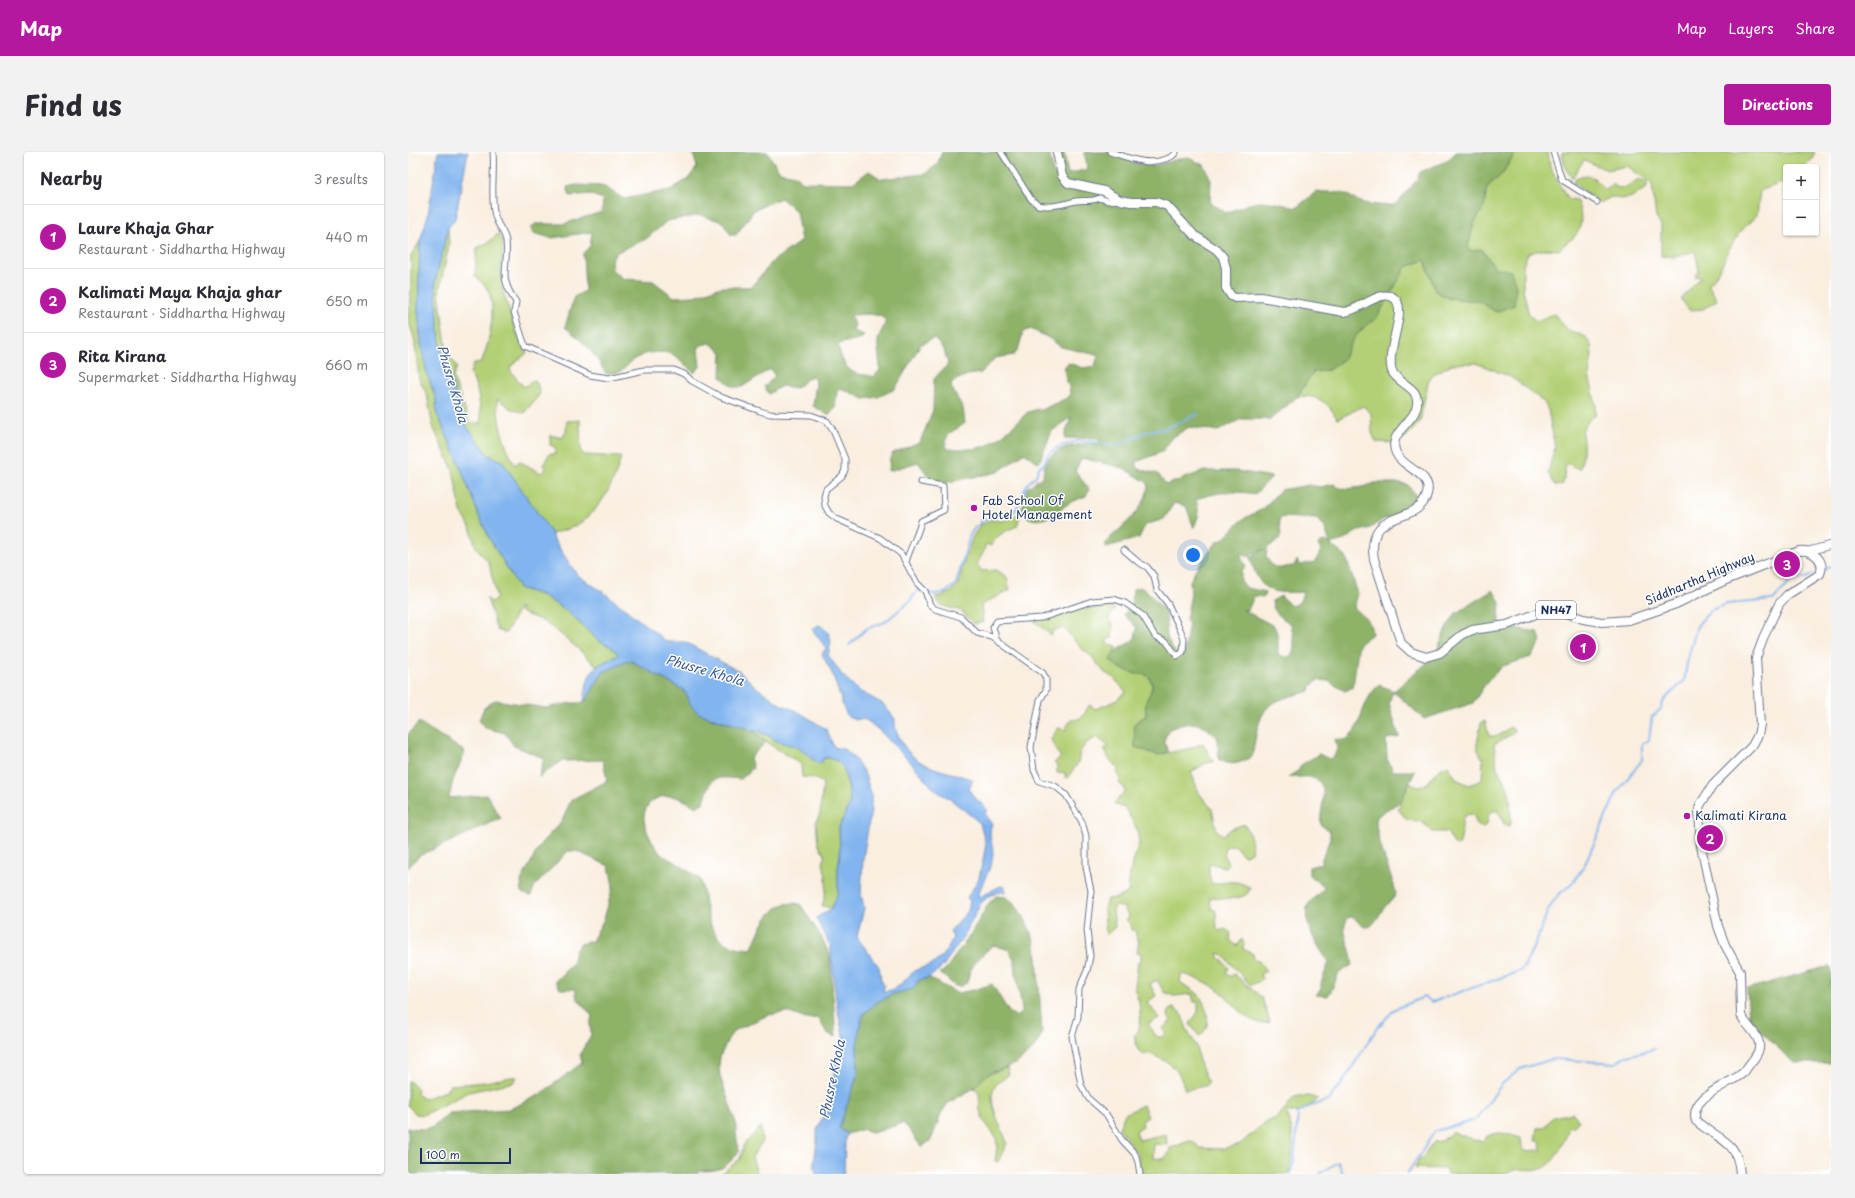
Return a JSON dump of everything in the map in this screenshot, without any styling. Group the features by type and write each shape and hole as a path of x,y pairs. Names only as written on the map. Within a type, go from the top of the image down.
{"highway":[{"name":"Siddhartha Highway","path":"1057,152 1060,171 1066,182 1104,191 1120,200 1162,203 1172,210 1194,235 1216,250 1223,257 1226,268 1226,288 1231,296 1235,298 1261,297 1344,312 1354,310 1383,296 1392,296 1398,301 1400,312 1392,346 1391,367 1396,378 1412,390 1418,399 1413,415 1398,434 1395,449 1401,460 1426,480 1428,489 1426,499 1420,506 1380,528 1374,536 1372,548 1398,636 1406,648 1420,657 1432,657 1440,653 1462,635 1472,630 1507,625 1546,610 1558,610 1602,622 1629,620 1676,604 1726,580 1788,555 1799,551 1809,551"},
{"path":"1740,1174 1736,1152 1727,1142 1696,1121 1694,1115 1695,1109 1699,1103 1710,1093 1744,1072 1756,1056 1760,1046 1758,1038 1741,1015 1740,972 1725,945 1718,926 1702,846 1699,810 1703,800 1713,785 1752,746 1758,735 1760,725 1756,664 1758,650 1779,604 1787,595 1820,574 1822,569 1819,558 1809,551"}],"main road":[{"path":"1809,551 1831,545"}],"street":[{"path":"493,152 495,216 506,241 505,284 516,302 514,312 525,346 600,378 630,374 644,370 674,370 684,374 692,381 721,397 760,411 770,414 811,415 827,421 832,428 845,459 845,470 842,476 826,489 824,496 825,506 829,513 837,519 880,538 901,554 917,583 925,591 929,598 930,605 935,609 961,617 976,632 992,637 1043,673 1046,679 1046,690 1040,700 1031,747 1034,770 1039,781 1054,786 1066,794 1082,822 1086,836 1086,867 1091,891 1087,930 1090,956 1087,971 1079,989 1079,1012 1072,1037 1079,1078 1084,1093 1106,1114 1122,1140 1135,1154 1140,1174"},
{"path":"1001,152 1031,199 1038,205 1058,205 1078,201 1090,202 1100,198 1108,201 1120,200"},
{"path":"1110,152 1145,163 1172,157 1176,152"},
{"path":"1124,152 1132,159"},
{"path":"1553,152 1562,180 1597,202"},
{"path":"906,562 908,553 918,534 921,521 944,510 943,486 921,482"},
{"path":"1000,642 995,637 993,629 997,621 1042,618 1092,601 1114,599 1125,603 1142,615 1155,636 1166,641 1178,656 1181,654 1183,652 1184,644 1180,629 1168,604 1157,590 1154,576 1146,567 1124,550"}],"green space":[{"path":"692,152 767,152 780,172 795,175 803,182 853,183 869,171 881,179 925,174 937,165 942,152 1049,152 1054,175 1061,174 1059,154 1064,153 1068,174 1088,169 1084,152 1123,152 1133,163 1153,166 1186,157 1204,165 1211,178 1210,202 1226,213 1246,205 1260,202 1275,203 1296,208 1317,191 1344,194 1357,201 1367,203 1395,205 1417,180 1420,172 1447,161 1456,152 1516,152 1502,174 1487,187 1484,207 1474,223 1468,247 1471,251 1481,249 1496,268 1511,271 1516,286 1514,305 1496,312 1479,301 1448,298 1435,291 1425,260 1406,267 1376,319 1366,326 1352,341 1344,359 1328,370 1313,372 1297,397 1271,419 1241,419 1218,431 1189,427 1173,437 1162,452 1136,462 1138,469 1158,474 1166,485 1204,471 1237,471 1272,477 1255,494 1225,492 1196,499 1199,514 1194,528 1186,506 1174,503 1164,519 1145,525 1139,538 1106,547 1106,542 1127,523 1139,509 1147,492 1148,483 1123,468 1082,458 1075,471 1089,489 1086,496 1071,502 1047,518 1035,520 1028,518 1021,513 1027,488 1043,476 1045,465 1055,452 1063,448 1081,444 1100,443 1098,439 1064,438 1071,417 1052,431 1039,463 1024,453 998,472 944,483 929,477 918,462 889,471 890,458 893,453 920,442 933,410 934,379 948,364 944,350 934,338 920,345 895,389 878,397 864,399 841,388 837,391 835,409 828,415 813,406 816,383 815,378 811,376 796,388 781,386 769,394 764,387 775,376 770,369 742,387 733,387 721,377 722,352 710,343 701,345 698,349 700,367 694,373 676,356 664,352 647,353 634,359 620,372 606,374 588,348 565,327 574,297 585,291 583,253 590,246 592,232 551,238 533,233 531,228 535,224 563,224 602,212 603,199 589,194 570,196 567,187 576,185 603,186 624,199 670,190 688,179 697,167","holes":["781,198 796,211 801,241 773,261 751,287 721,287 694,296 674,297 653,281 624,279 612,270 611,260 617,252 646,239 667,221 700,215 723,222 731,235 736,235 754,210","870,314 883,318 885,321 878,341 880,370 874,377 858,374 850,370 846,366 840,354 838,345 862,338 864,335 853,331 855,324 850,316","1031,329 1049,338 1061,347 1098,356 1095,366 1083,368 1069,363 1065,366 1064,371 1070,390 1069,397 1041,410 1038,409 1028,412 1001,437 986,446 974,449 948,449 946,446 947,437 965,423 963,408 951,387 952,382 967,375 981,373 995,358 1014,355 1019,347 1023,332"]},
{"path":"1516,152 1548,152 1550,167 1567,198 1576,200 1581,214 1579,229 1573,238 1559,250 1547,249 1528,253 1523,266 1523,289 1529,315 1536,321 1554,314 1568,330 1586,337 1591,345 1592,355 1589,375 1596,405 1595,415 1583,429 1583,455 1579,469 1566,463 1563,484 1556,486 1548,473 1555,447 1548,410 1544,402 1511,377 1476,363 1452,364 1434,374 1428,382 1420,422 1407,436 1394,443 1376,442 1372,433 1371,413 1363,406 1337,419 1330,408 1321,400 1304,396 1297,397 1313,372 1328,370 1344,359 1356,336 1376,319 1406,267 1425,260 1435,291 1448,298 1479,301 1496,312 1496,268 1481,249 1471,251 1468,247 1474,223 1484,207 1487,187 1502,174"},
{"path":"1562,152 1815,152 1808,164 1783,164 1783,182 1760,191 1757,215 1742,229 1729,249 1721,267 1712,281 1708,284 1717,300 1703,309 1689,310 1681,299 1701,277 1695,276 1699,271 1695,251 1676,257 1661,256 1661,225 1656,218 1652,184 1627,166 1607,170 1584,160 1572,178 1565,168"},
{"path":"1587,175 1594,178 1606,190 1614,183 1614,186 1624,188 1638,179 1647,182 1647,188 1634,197 1621,199 1611,197 1600,203 1573,183 1577,177"},
{"path":"448,228 449,245 439,291 447,352 457,367 453,377 470,423 481,423 478,397 470,373 474,363 481,363 487,346 492,317 491,298 488,290 475,276 477,248 489,242 498,234 503,241 501,269 502,288 516,332 527,353 510,367 511,372 524,387 534,380 537,382 540,394 524,413 509,408 497,399 502,433 507,449 515,465 519,461 541,473 546,469 543,465 549,454 555,454 556,448 550,445 550,435 562,438 566,432 567,421 580,420 581,452 585,455 621,457 610,487 598,506 582,522 571,528 552,534 502,461 488,455 465,424 440,344 436,308 435,282"},
{"path":"420,241 418,310 421,343 427,373 436,399 437,414 457,458 479,516 491,541 519,588 544,596 568,612 598,640 613,648 619,655 597,666 551,627 541,620 521,612 520,607 506,633 497,630 487,598 491,602 497,599 489,563 476,547 470,527 461,511 453,470 433,427 427,395 419,379 414,338 408,319 411,288 411,256"},
{"path":"1401,483 1408,485 1417,496 1416,505 1412,509 1382,520 1370,528 1356,532 1344,540 1330,544 1346,557 1358,594 1354,607 1370,625 1372,634 1360,643 1358,648 1353,687 1345,691 1328,681 1318,680 1311,686 1310,691 1272,703 1265,711 1259,723 1252,757 1236,763 1232,764 1219,760 1218,739 1202,725 1192,723 1177,726 1168,730 1164,741 1168,752 1158,755 1135,747 1134,725 1137,721 1146,716 1146,702 1152,689 1152,682 1147,675 1133,673 1118,667 1110,660 1115,652 1135,638 1137,628 1124,615 1131,604 1133,589 1140,587 1149,593 1166,613 1167,637 1171,647 1182,656 1189,625 1186,619 1191,594 1190,582 1195,570 1217,542 1222,540 1243,519 1263,509 1280,490 1309,485 1320,487 1334,484 1339,488 1347,489 1371,484","holes":["1283,517 1316,519 1322,523 1330,543 1323,541 1318,545 1321,550 1315,562 1300,565 1297,560 1294,566 1275,568 1266,557 1267,548 1279,540 1281,535 1279,520","1264,549 1250,557 1254,569 1262,584 1274,591 1291,593 1303,592 1299,602 1296,605 1291,606 1281,596 1272,601 1276,612 1291,624 1294,648 1293,653 1290,656 1285,657 1278,654 1278,635 1274,626 1243,610 1248,610 1254,596 1264,597 1265,592 1247,588 1241,581 1241,572 1246,567 1240,555 1249,556"]},
{"path":"1021,513 1017,526 999,536 991,546 986,544 977,564 982,571 997,570 1007,577 1010,590 981,605 983,622 974,624 961,611 940,605 935,596 939,597 951,592 958,584 973,536 981,524 992,520 1004,521"},
{"path":"1493,590 1500,602 1499,621 1507,627 1538,632 1541,641 1531,657 1503,666 1488,680 1473,703 1424,719 1393,691 1389,703 1399,737 1386,739 1387,759 1393,771 1415,771 1402,801 1380,814 1376,821 1379,840 1396,893 1372,925 1364,927 1354,917 1349,917 1346,922 1345,934 1351,953 1352,965 1339,973 1328,996 1316,995 1321,989 1321,983 1329,962 1312,935 1306,912 1309,903 1325,887 1309,875 1309,867 1320,864 1330,839 1330,831 1321,825 1323,790 1321,784 1317,780 1309,777 1288,777 1299,770 1301,765 1319,754 1329,759 1334,757 1337,748 1335,739 1347,739 1351,735 1358,724 1368,700 1377,687 1379,685 1394,691 1435,656 1446,628 1456,613"},
{"path":"1104,603 1115,610 1110,615 1109,620 1113,625 1112,638 1108,639 1106,643 1118,648 1114,651 1118,667 1133,673 1147,675 1152,686 1146,707 1146,716 1137,721 1135,747 1158,755 1191,748 1203,743 1213,762 1206,763 1191,772 1199,793 1212,809 1217,831 1224,835 1231,829 1244,824 1251,841 1251,852 1244,856 1234,845 1225,847 1224,852 1228,865 1225,867 1209,863 1211,883 1238,882 1250,888 1248,893 1240,898 1230,899 1210,897 1211,908 1216,911 1217,929 1219,931 1225,929 1231,933 1230,940 1237,946 1242,939 1244,944 1243,949 1253,954 1254,960 1259,961 1266,971 1260,974 1262,979 1250,985 1222,954 1218,953 1219,957 1229,968 1226,973 1231,977 1233,973 1262,998 1270,1022 1262,1023 1254,1021 1241,1012 1216,988 1184,974 1181,975 1180,982 1198,994 1204,1004 1208,1016 1206,1028 1199,1036 1190,1024 1198,1012 1198,1002 1194,1002 1192,994 1174,996 1164,992 1157,980 1150,984 1156,996 1147,1002 1159,1018 1148,1024 1157,1037 1162,1037 1166,1034 1163,1028 1171,1021 1168,1016 1169,1010 1173,1008 1181,1013 1187,1029 1197,1047 1198,1058 1208,1083 1205,1086 1185,1090 1179,1075 1172,1066 1162,1059 1148,1053 1144,1055 1138,1050 1134,1036 1139,1029 1140,1015 1139,1000 1137,998 1135,986 1138,962 1141,960 1141,953 1137,952 1139,940 1137,940 1135,930 1131,930 1130,923 1126,920 1129,917 1123,907 1115,906 1113,911 1115,927 1106,935 1104,909 1107,899 1117,898 1128,893 1130,872 1139,843 1137,829 1125,808 1114,804 1125,791 1119,782 1121,778 1117,774 1118,769 1109,759 1104,749 1109,747 1097,737 1086,743 1080,752 1078,763 1067,778 1065,777 1065,772 1057,773 1057,766 1054,763 1061,757 1056,751 1051,739 1058,728 1066,730 1066,727 1071,720 1078,719 1083,716 1089,705 1096,709 1115,701 1126,692 1113,677 1105,673 1064,628 1054,630 1051,635 1034,621 1078,609 1090,608"},
{"path":"630,660 683,690 688,697 690,704 707,717 751,729 766,742 750,758 753,768 741,779 715,779 709,786 704,802 696,807 686,801 670,796 665,796 654,800 646,808 644,820 648,833 657,850 701,880 706,908 712,928 717,936 724,942 734,947 751,949 763,924 774,910 781,905 790,903 800,904 822,938 830,956 836,1037 827,1033 818,1018 806,1019 787,1012 768,1015 734,1031 728,1039 720,1057 719,1066 720,1076 736,1123 739,1152 722,1168 699,1171 698,1174 408,1174 408,1128 424,1129 433,1127 449,1113 510,1109 539,1095 582,1063 580,1054 591,1035 590,1025 592,1016 577,998 575,989 560,989 555,981 572,964 575,951 580,944 592,941 604,919 613,886 609,866 576,851 568,851 534,887 531,896 522,893 521,881 541,843 562,821 571,800 607,781 603,760 561,761 539,777 544,758 514,746 505,733 485,728 479,720 484,708 495,700 546,708 571,703 584,703 603,672"},
{"path":"1485,721 1489,736 1498,736 1510,727 1515,730 1512,734 1494,744 1497,768 1507,786 1510,796 1511,822 1509,826 1504,824 1498,811 1493,811 1489,814 1487,824 1483,827 1477,825 1474,816 1469,814 1464,816 1461,839 1458,846 1454,844 1447,832 1433,832 1422,822 1407,820 1398,809 1410,783 1418,787 1423,786 1439,770 1443,767 1449,766 1456,779 1469,785 1482,780 1483,759 1477,749 1481,723"},
{"path":"419,722 465,752 453,780 449,798 487,795 501,818 419,856 408,868 408,734"},
{"path":"751,729 800,748 813,760 829,758 837,761 843,767 849,789 850,803 839,827 840,855 838,868 838,893 832,908 822,906 826,885 823,864 825,855 818,844 816,821 820,814 823,783 814,778 802,777 801,764 766,742"},
{"path":"996,896 1006,897 1014,903 1025,919 1033,937 1037,956 1042,1032 1038,1042 1032,1050 1016,1064 988,1074 974,1088 948,1103 942,1112 931,1140 922,1147 903,1123 873,1133 864,1129 847,1134 839,1128 858,1073 857,1046 860,1025 864,1013 877,1002 893,994 913,989 919,980 929,978 957,993 974,990 992,984 1009,1012 1017,1017 1022,1010 1014,959 1009,950 994,945 990,948 974,965 968,981 962,986 955,986 940,973 945,970 967,940 989,903"},
{"path":"1831,967 1831,1063 1794,1063 1749,1020 1747,989 1822,968"},
{"path":"1007,1068 1009,1074 995,1086 992,1092 993,1106 1007,1143 998,1162 995,1161 997,1147 996,1137 984,1121 980,1111 979,1092 974,1088 988,1074"},
{"path":"517,1077 514,1082 469,1092 423,1115 416,1114 408,1106 408,1080 418,1089 417,1094 423,1099 446,1091 450,1085 485,1082"},
{"path":"1309,1096 1318,1099 1309,1107 1298,1112 1291,1113 1288,1110 1287,1112 1292,1132 1293,1144 1288,1174 1140,1174 1138,1155 1119,1128 1125,1114 1143,1105 1148,1117 1142,1121 1143,1126 1136,1131 1139,1140 1166,1134 1167,1145 1154,1144 1153,1158 1163,1159 1169,1154 1170,1148 1189,1141 1192,1141 1200,1148 1222,1149 1240,1144 1262,1125 1279,1116 1294,1097"},
{"path":"1573,1113 1579,1121 1573,1127 1569,1126 1563,1145 1555,1158 1546,1167 1541,1169 1518,1169 1507,1174 1447,1174 1445,1169 1415,1168 1420,1158 1422,1158 1434,1142 1441,1141 1453,1132 1474,1140 1482,1141 1491,1134 1505,1134 1521,1138 1523,1151 1541,1150 1540,1141 1535,1141 1537,1128 1544,1128 1553,1117"},
{"path":"761,1127 762,1142 752,1157 757,1173 759,1174 742,1174 739,1171 733,1174 721,1174 740,1159 744,1144"}],"water":[{"name":"Phusre Khola","path":"438,152 468,152 455,219 448,228 435,282 440,344 465,424 488,455 502,461 552,534 552,537 577,575 606,594 667,642 685,642 740,672 756,687 780,704 797,711 826,729 834,747 846,750 855,759 864,772 871,793 871,810 863,858 861,893 864,908 857,937 879,967 881,980 884,985 883,991 889,991 897,987 912,973 935,963 940,959 953,938 950,931 968,911 970,900 967,898 979,878 986,844 980,823 949,798 931,786 915,767 879,730 865,720 855,720 848,717 833,675 822,654 826,648 812,629 819,625 827,631 831,641 828,655 842,675 859,691 883,704 895,719 895,727 906,749 922,763 973,780 969,789 973,796 988,810 985,813 992,825 990,832 993,853 989,870 979,892 978,898 1000,886 1005,887 1005,892 999,892 989,896 981,903 964,936 943,966 929,978 919,980 913,989 893,994 877,1002 864,1013 860,1025 857,1046 858,1073 839,1128 847,1134 845,1139 844,1174 816,1174 814,1162 817,1130 828,1104 835,1069 833,1061 845,1045 837,1007 830,945 816,918 832,908 838,893 838,868 840,855 839,827 850,803 849,789 843,767 837,761 829,758 823,758 822,763 817,763 800,748 774,740 771,736 698,713 690,704 688,697 683,690 630,660 603,672 584,703 586,687 592,672 599,665 619,655 613,648 598,640 568,612 544,596 519,588 491,541 479,516 457,458 437,414 436,399 427,373 421,343 418,310 420,241 428,215"}],"waterway":[{"path":"849,645 866,629 885,622 910,601 918,590 934,594 945,593 956,584 970,535 976,526 978,526 982,520 1016,510 1027,484 1036,476 1039,467 1043,465 1049,453 1058,447 1077,441 1115,445 1125,442 1147,431 1164,429 1198,414"},
{"path":"1824,569 1831,567"},
{"path":"1290,1174 1294,1162 1298,1113 1308,1107 1330,1100 1333,1093 1341,1085 1377,1028 1395,1009 1424,997 1432,1002 1520,971 1524,967 1538,937 1548,910 1558,895 1572,884 1585,864 1617,792 1642,760 1642,744 1649,740 1652,717 1661,709 1664,700 1684,681 1688,658 1697,626 1711,610 1727,604 1773,600 1792,580 1806,578 1813,574"},
{"path":"1407,1174 1435,1131 1475,1120 1502,1084 1520,1069 1553,1059 1616,1063 1623,1057 1655,1049"},
{"path":"1319,1174 1338,1162 1343,1174"},
{"path":"1096,1174 1106,1174"}],"place":[{"name":"Fab School Of Hotel Management","path":"974,508"},
{"name":"Rita Kirana","path":"1787,564"},
{"name":"Laure Khaja Ghar","path":"1583,647"},
{"name":"Kalimati Kirana","path":"1687,816"},
{"name":"Kalimati Maya Khaja ghar","path":"1710,838"}]}
